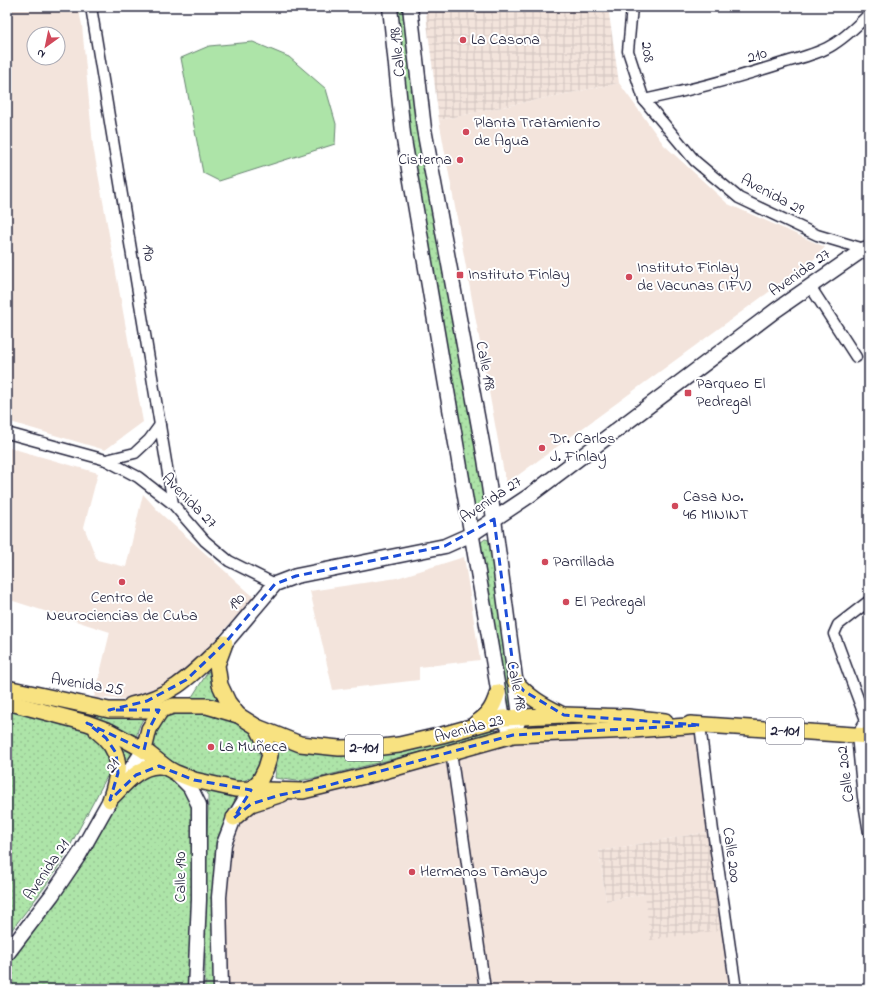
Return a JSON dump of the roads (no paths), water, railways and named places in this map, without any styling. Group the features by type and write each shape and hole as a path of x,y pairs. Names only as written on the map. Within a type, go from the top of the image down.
{"main road":[{"name":"Calle 198","path":"390,7 403,134 498,692 503,718 513,735"},
{"name":"Calle 198","path":"410,7 424,129 494,519 520,716 513,735"},
{"name":"Avenida 27","path":"275,584 296,576 445,546 472,534 529,496 776,310 868,247"},
{"name":"190","path":"225,643 275,584"},
{"path":"172,770 144,750 149,729 225,643"},
{"path":"109,710 147,701 164,694 186,680 225,643"},
{"path":"225,643 217,664 220,685 228,702 238,715"},
{"path":"515,681 535,700 564,715"},
{"name":"Avenida 25","path":"7,688 109,710 167,708"},
{"path":"472,726 484,718 492,708 498,692"},
{"name":"Avenida 25","path":"7,702 87,723 109,731 144,750"},
{"path":"167,708 207,706 238,715 257,727 270,755 260,780 251,790 234,818 224,844 219,897 221,989"},
{"name":"Avenida 23","path":"257,727 300,744 339,748 399,745 503,718 520,716 564,715 628,717 700,725 863,736"},
{"path":"87,723 106,738 116,753 118,773 110,800"},
{"name":"Avenida 23","path":"251,790 303,791 377,773 513,735 633,730 700,725"},
{"name":"21","path":"110,800 144,750"},
{"path":"110,800 126,782 146,768 159,766 194,780 234,789 251,790"},
{"name":"Calle 190","path":"172,770 190,787 199,805 199,900 195,989"},
{"path":"234,818 251,804 280,795 303,791"},
{"name":"Avenida 21","path":"7,954 65,876 79,855 110,800"}],"street":[{"name":"190","path":"90,7 173,504"},
{"name":"208","path":"632,7 628,51 644,100"},
{"name":"210","path":"644,100 745,76 821,50 833,44 850,32 869,14"},
{"name":"Avenida 29","path":"644,100 695,161 739,198 817,235 868,247"},
{"path":"810,286 856,356"},
{"name":"Avenida 27","path":"106,460 135,453 149,440 160,424"},
{"name":"Avenida 27","path":"7,433 106,460 138,477 173,504 205,541 229,561 275,584"},
{"path":"863,736 866,720 834,634 838,626 869,601"},
{"name":"Calle 200","path":"700,725 713,831 736,989"},
{"name":"Calle 202","path":"863,736 863,797 869,833"},
{"path":"452,752 485,989"}],"place":[{"name":"La Casona","path":"463,40"},
{"name":"Planta Tratamiento de Agua","path":"466,132"},
{"name":"Cisterna","path":"460,160"},
{"name":"Instituto Finlay","path":"460,275"},
{"name":"Instituto Finlay de Vacunas (IFV)","path":"629,277"},
{"name":"Parqueo El Pedregal","path":"688,393"},
{"name":"Dr. Carlos J. Finlay","path":"542,448"},
{"name":"Casa No. 46 MININT","path":"675,506"},
{"name":"Parrillada","path":"545,562"},
{"name":"Centro de Neurociencias de Cuba","path":"122,582"},
{"name":"El Pedregal","path":"566,602"},
{"name":"La Muñeca","path":"211,747"},
{"name":"Hermanos Tamayo","path":"412,872"}]}
